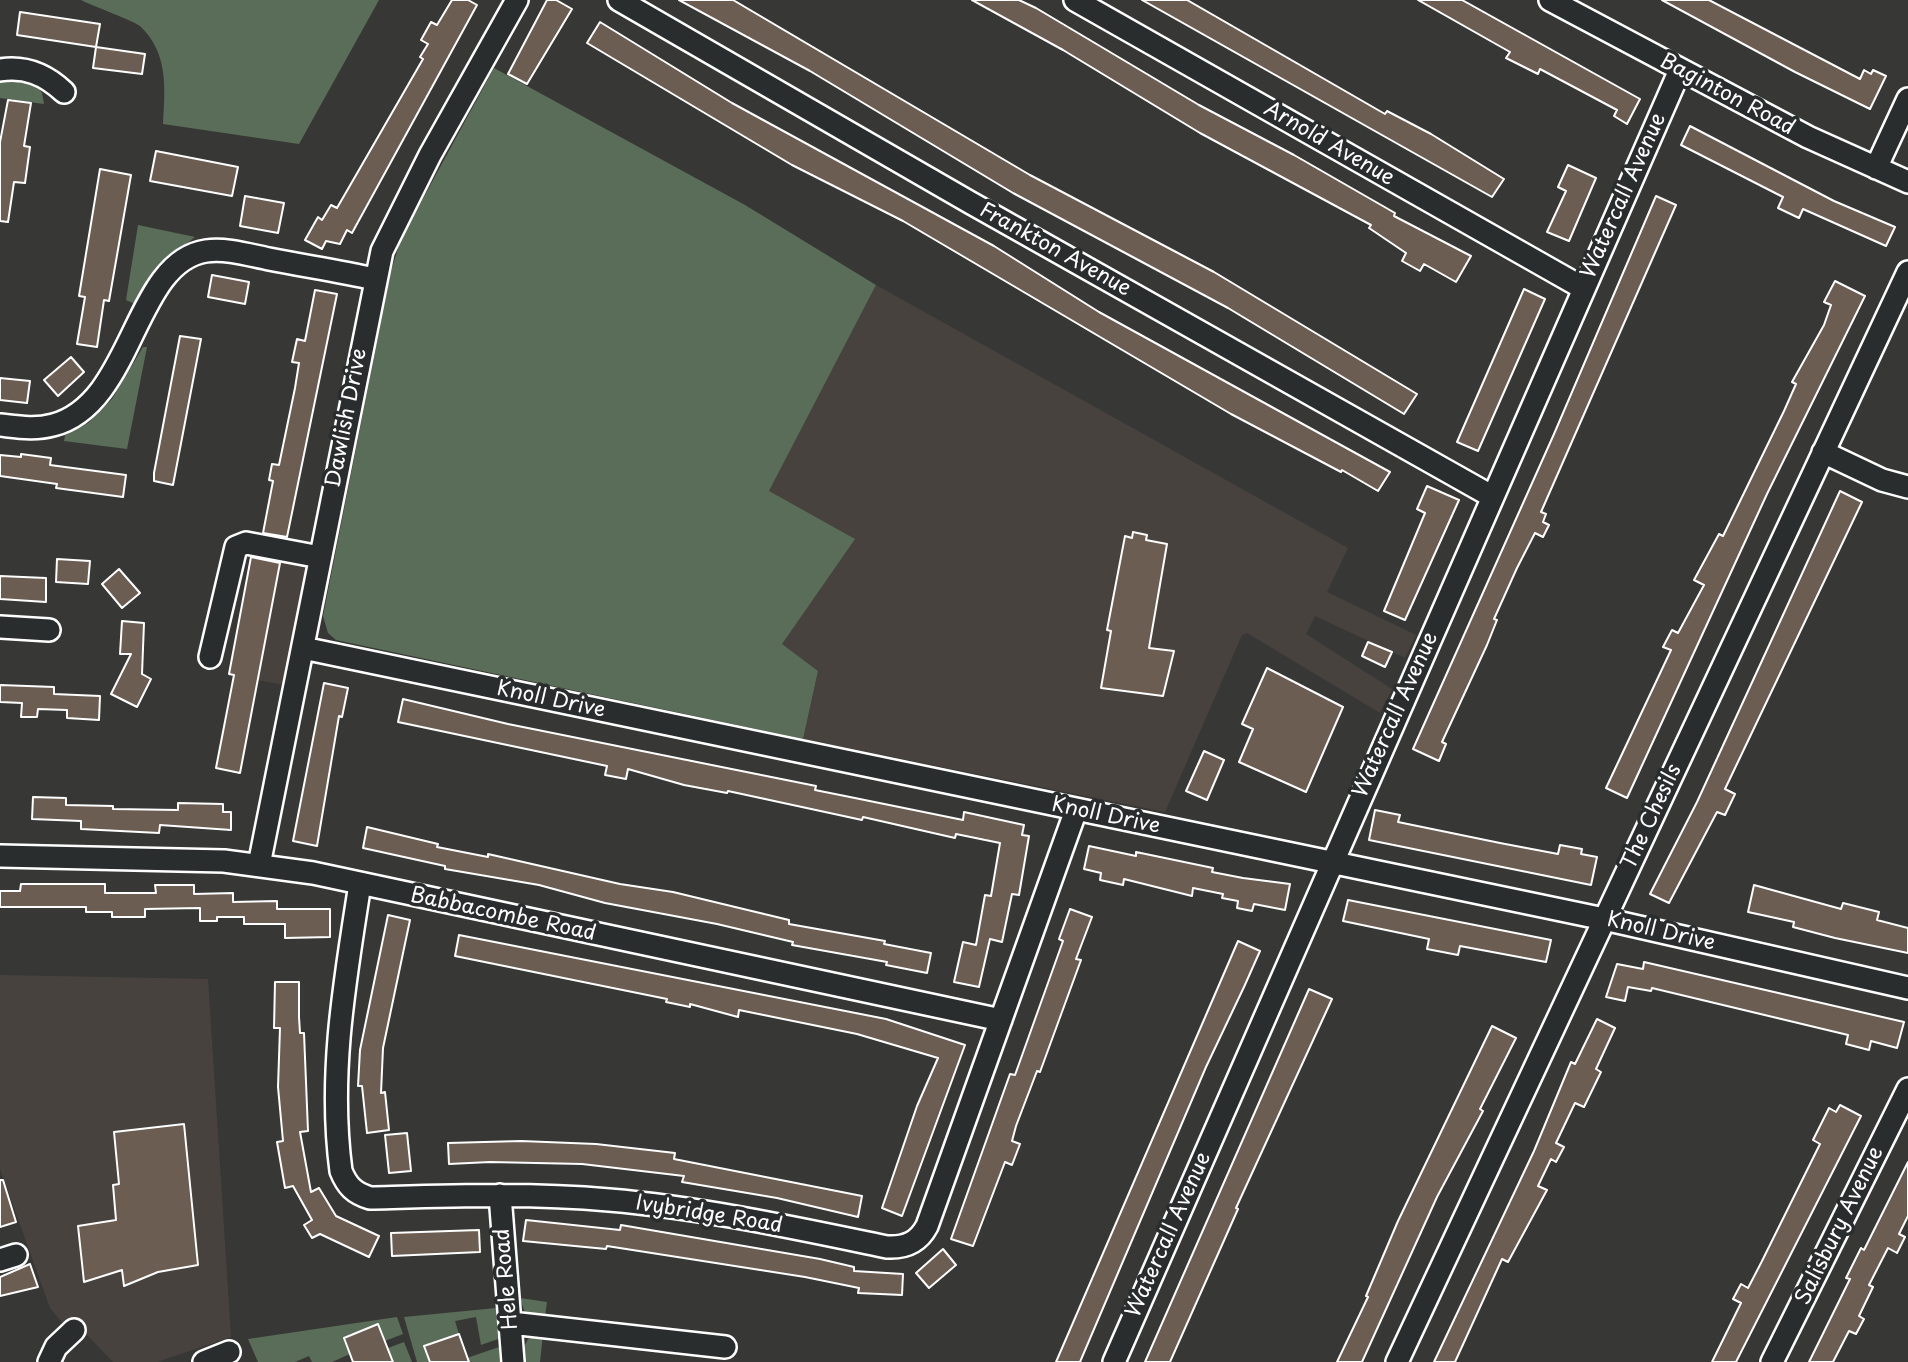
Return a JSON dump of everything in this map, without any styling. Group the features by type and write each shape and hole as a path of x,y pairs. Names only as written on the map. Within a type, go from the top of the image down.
{"street":[{"name":"Dawlish Drive","path":"259,865 374,279 393,225 517,0"},
{"name":"Frankton Avenue","path":"619,0 971,203 1493,497"},
{"name":"Arnold Avenue","path":"1075,0 1583,288"},
{"name":"Baginton Road","path":"1550,0 1808,137 1908,182"},
{"path":"0,70 22,69 37,73 51,80 64,92"},
{"name":"Watercall Avenue","path":"1114,1362 1680,69"},
{"path":"1876,168 1899,141 1908,99"},
{"path":"0,425 34,428 52,426 89,404 110,377 164,278 191,255 222,251 374,279"},
{"name":"The Chesils","path":"1397,1362 1908,272"},
{"path":"1823,452 1882,480 1908,487"},
{"path":"210,657 236,547 246,543 320,557"},
{"path":"0,627 49,630"},
{"name":"Knoll Drive","path":"303,648 1604,919 1908,988"},
{"name":"Ivybridge Road","path":"360,884 342,998 335,1077 338,1147 345,1182 354,1191 370,1198 500,1195 649,1204 760,1221 887,1247 907,1246 918,1240 927,1226 1076,810"},
{"name":"Babbacombe Road","path":"0,856 259,865 1001,1020"},
{"name":"Salisbury Avenue","path":"1772,1362 1908,1089"},
{"name":"Hele Road","path":"500,1195 513,1362"},
{"path":"510,1323 725,1347"},
{"path":"49,1362 56,1347 74,1330"},
{"path":"204,1362 229,1352"}],"shaded area":[{"path":"876,285 1348,548 1327,592 1416,635 1405,658 1315,616 1306,634 1392,689 1380,713 1247,633 1242,635 1165,812 803,739 818,671 781,644 769,491"},
{"path":"281,556 319,563 295,687 258,680"},
{"path":"0,975 208,979 231,1337 157,1362 113,1362 88,1336 65,1326 50,1308 0,1169"}],"green space":[{"path":"81,0 379,0 299,144 163,124 163,72 161,60 149,37 140,26"},
{"path":"494,68 745,205 876,285 769,491 855,539 782,644 818,671 803,739 336,640 328,633 323,616 391,271 401,239"},
{"path":"4,76 36,83 44,104 0,98 0,79"},
{"path":"138,225 195,237 157,267 135,304 126,300"},
{"path":"143,347 147,347 127,449 64,441 65,435 88,423 112,399"},
{"path":"520,1298 547,1302 545,1316 532,1317 525,1313"},
{"path":"496,1308 498,1339 481,1345 476,1317 455,1321 459,1334 424,1346 430,1362 417,1362 404,1317"},
{"path":"397,1317 403,1334 385,1341 378,1325 344,1338 350,1354 332,1362 312,1362 309,1356 295,1362 258,1362 248,1339"},
{"path":"543,1334 540,1362 525,1362 524,1347 528,1339"},
{"path":"404,1342 412,1362 387,1362 392,1360 388,1348"},
{"path":"499,1347 500,1362 469,1362 467,1358"}],"building":[{"path":"452,0 468,0 477,5 352,233 347,230 340,244 326,241 322,249 305,240 318,217 322,220 331,205 337,208 423,59 420,57 428,44 421,40 431,22 437,25"},
{"path":"547,0 556,0 572,9 527,84 508,74"},
{"path":"679,0 733,0 1030,175 1214,272 1417,394 1404,414 1228,308 1013,193 810,71"},
{"path":"972,0 1019,0 1036,8 1199,105 1294,155 1395,213 1394,216 1471,256 1456,282 1424,264 1420,271 1402,261 1406,253 1369,228 1371,225 1200,133 1063,50"},
{"path":"1142,0 1187,0 1385,114 1387,111 1431,134 1504,179 1492,197"},
{"path":"1418,0 1462,0 1640,99 1627,124 1614,116 1617,110 1540,69 1538,74 1506,58 1510,52"},
{"path":"1662,0 1709,0 1860,79 1864,70 1871,74 1873,70 1886,76 1870,109"},
{"path":"20,12 100,24 96,47 17,35"},
{"path":"600,22 732,103 994,246 1099,312 1390,472 1378,491 1231,414 903,221 792,165 587,43"},
{"path":"96,47 145,54 142,74 93,68"},
{"path":"8,100 31,103 24,146 30,147 25,183 14,182 8,222 0,221 0,142"},
{"path":"1690,126 1834,201 1895,227 1886,246 1803,209 1799,218 1778,208 1783,197 1681,145"},
{"path":"156,151 238,167 232,196 150,181"},
{"path":"1568,165 1596,178 1569,241 1547,232 1566,191 1558,187"},
{"path":"100,169 131,175 109,301 104,300 97,347 77,344 85,297 79,296"},
{"path":"245,196 284,203 278,233 240,226"},
{"path":"1656,196 1676,205 1541,512 1546,514 1543,522 1549,525 1543,537 1535,533 1517,568 1494,619 1497,620 1487,645 1442,742 1446,744 1439,761 1413,749 1554,434"},
{"path":"212,275 249,282 245,304 208,297"},
{"path":"1835,281 1865,296 1767,494 1627,798 1606,788 1671,650 1663,647 1672,630 1678,633 1704,585 1694,580 1719,534 1723,536 1784,411 1796,384 1792,382 1824,325 1831,305 1824,302"},
{"path":"1524,289 1545,299 1478,451 1457,442"},
{"path":"315,290 337,294 287,537 263,533 273,481 269,480 272,464 279,465 299,363 292,362 297,339 305,341"},
{"path":"180,336 201,339 173,485 154,481 154,473"},
{"path":"71,357 84,372 58,396 44,380"},
{"path":"0,378 30,381 27,403 0,400"},
{"path":"21,454 51,458 50,465 126,475 123,497 56,488 57,484 0,476 0,455 21,457"},
{"path":"1427,486 1459,500 1405,620 1384,611 1425,513 1417,509"},
{"path":"1840,491 1862,502 1725,789 1735,794 1725,815 1717,812 1669,903 1650,894 1697,802"},
{"path":"1133,532 1147,535 1146,540 1167,544 1149,648 1174,651 1163,696 1101,688 1111,631 1107,630 1125,536 1132,538"},
{"path":"251,557 280,563 240,773 216,768 234,675 229,674"},
{"path":"57,559 90,561 88,584 56,582"},
{"path":"119,569 140,593 122,608 102,584"},
{"path":"0,576 46,578 46,602 0,599"},
{"path":"122,621 144,623 142,674 151,679 137,707 111,694 131,654 120,654"},
{"path":"1368,642 1392,652 1385,667 1362,656"},
{"path":"1267,668 1343,707 1306,792 1239,762 1253,729 1242,724"},
{"path":"324,683 348,688 342,717 339,716 317,846 293,841"},
{"path":"0,685 54,687 54,694 100,696 99,720 67,718 67,710 38,709 37,717 21,717 22,703 0,702"},
{"path":"403,699 508,724 816,786 815,790 963,820 964,812 1024,825 1022,835 1029,836 1019,895 1012,894 1002,942 990,939 979,987 954,982 963,942 976,945 985,895 991,896 1000,843 956,834 955,838 863,817 862,820 728,791 727,793 684,785 628,769 626,779 605,775 607,766 398,722"},
{"path":"1204,751 1224,760 1207,800 1186,791"},
{"path":"33,797 66,798 66,805 113,806 113,809 178,810 178,803 223,804 223,812 231,812 231,830 160,825 159,833 81,829 81,821 32,819"},
{"path":"1375,810 1400,815 1398,822 1558,854 1560,845 1582,849 1581,854 1597,857 1591,885 1369,840"},
{"path":"367,827 438,844 437,847 488,857 488,854 620,884 673,892 789,920 789,924 885,941 884,944 931,953 927,973 886,965 887,962 792,945 793,942 717,924 605,903 539,885 445,869 445,866 363,848"},
{"path":"1089,846 1136,856 1136,852 1213,868 1212,872 1243,878 1290,884 1285,910 1254,904 1252,911 1237,908 1238,901 1222,898 1223,894 1193,888 1192,896 1124,879 1123,885 1100,880 1101,873 1084,869"},
{"path":"21,884 105,884 105,893 156,893 155,885 194,885 194,894 233,893 233,902 277,901 277,909 330,909 330,937 285,938 285,924 244,924 244,917 217,917 217,921 200,921 200,908 145,909 145,917 112,917 112,912 86,912 86,907 0,907 0,891 20,891"},
{"path":"1754,885 1841,909 1843,903 1879,912 1877,920 1908,928 1908,953 1835,938 1793,927 1794,922 1748,912"},
{"path":"1348,900 1551,940 1546,962 1460,946 1458,955 1427,949 1429,939 1343,921"},
{"path":"1070,909 1092,917 1076,959 1081,960 1040,1072 1037,1071 1016,1126 1012,1141 1020,1144 1012,1165 1005,1162 973,1246 951,1239 1010,1074 1015,1075 1063,941 1059,939"},
{"path":"388,915 410,920 383,1048 381,1093 385,1092 389,1130 367,1133 362,1086 358,1086 360,1050"},
{"path":"459,935 886,1019 965,1045 902,1216 882,1208 917,1106 938,1058 857,1034 739,1010 738,1017 690,1004 690,1007 666,1002 667,999 455,956"},
{"path":"1238,941 1260,951 1206,1067 1080,1362 1056,1362"},
{"path":"1644,962 1904,1022 1897,1048 1871,1041 1869,1050 1846,1044 1848,1035 1652,988 1651,991 1628,987 1625,1001 1606,997 1617,964 1643,969"},
{"path":"275,982 299,982 299,1017 300,1033 304,1033 308,1131 300,1132 311,1192 319,1188 336,1216 379,1236 369,1257 320,1234 312,1238 304,1225 312,1220 293,1186 285,1188 277,1142 283,1141 278,1087 280,1028 274,1028"},
{"path":"1309,989 1332,999 1236,1208 1238,1209 1170,1362 1145,1362"},
{"path":"1597,1019 1615,1028 1596,1069 1601,1072 1584,1107 1575,1103 1556,1143 1564,1147 1556,1162 1551,1159 1538,1186 1547,1190 1508,1262 1502,1259 1455,1362 1434,1362 1534,1151 1571,1062 1575,1064"},
{"path":"1492,1026 1516,1038 1480,1109 1483,1111 1437,1197 1362,1362 1337,1362 1368,1297 1366,1296 1398,1221"},
{"path":"1840,1105 1861,1116 1736,1362 1712,1362 1741,1303 1733,1299 1741,1284 1748,1288 1761,1263 1820,1144 1813,1140 1829,1108 1836,1112"},
{"path":"184,1124 198,1265 158,1272 124,1286 122,1270 84,1282 78,1226 116,1220 113,1185 119,1184 114,1132"},
{"path":"407,1133 411,1171 389,1173 385,1135"},
{"path":"521,1141 596,1144 675,1153 674,1159 862,1196 858,1217 777,1198 682,1182 684,1176 582,1164 449,1164 448,1143"},
{"path":"1908,1162 1908,1216 1899,1234 1905,1237 1897,1253 1888,1248 1869,1285 1873,1287 1859,1316 1864,1319 1856,1334 1849,1331 1833,1362 1809,1362 1850,1279 1846,1278 1861,1248 1864,1250"},
{"path":"0,1180 3,1180 16,1222 0,1227"},
{"path":"526,1220 620,1230 621,1225 820,1259 854,1267 854,1271 903,1274 902,1295 858,1293 859,1288 805,1277 607,1246 606,1249 523,1241"},
{"path":"479,1230 480,1252 392,1256 391,1233"},
{"path":"943,1249 956,1265 929,1288 916,1273"},
{"path":"30,1264 38,1287 0,1296 0,1277"},
{"path":"378,1324 393,1362 353,1362 344,1338"},
{"path":"459,1334 469,1362 430,1362 424,1346"}]}
